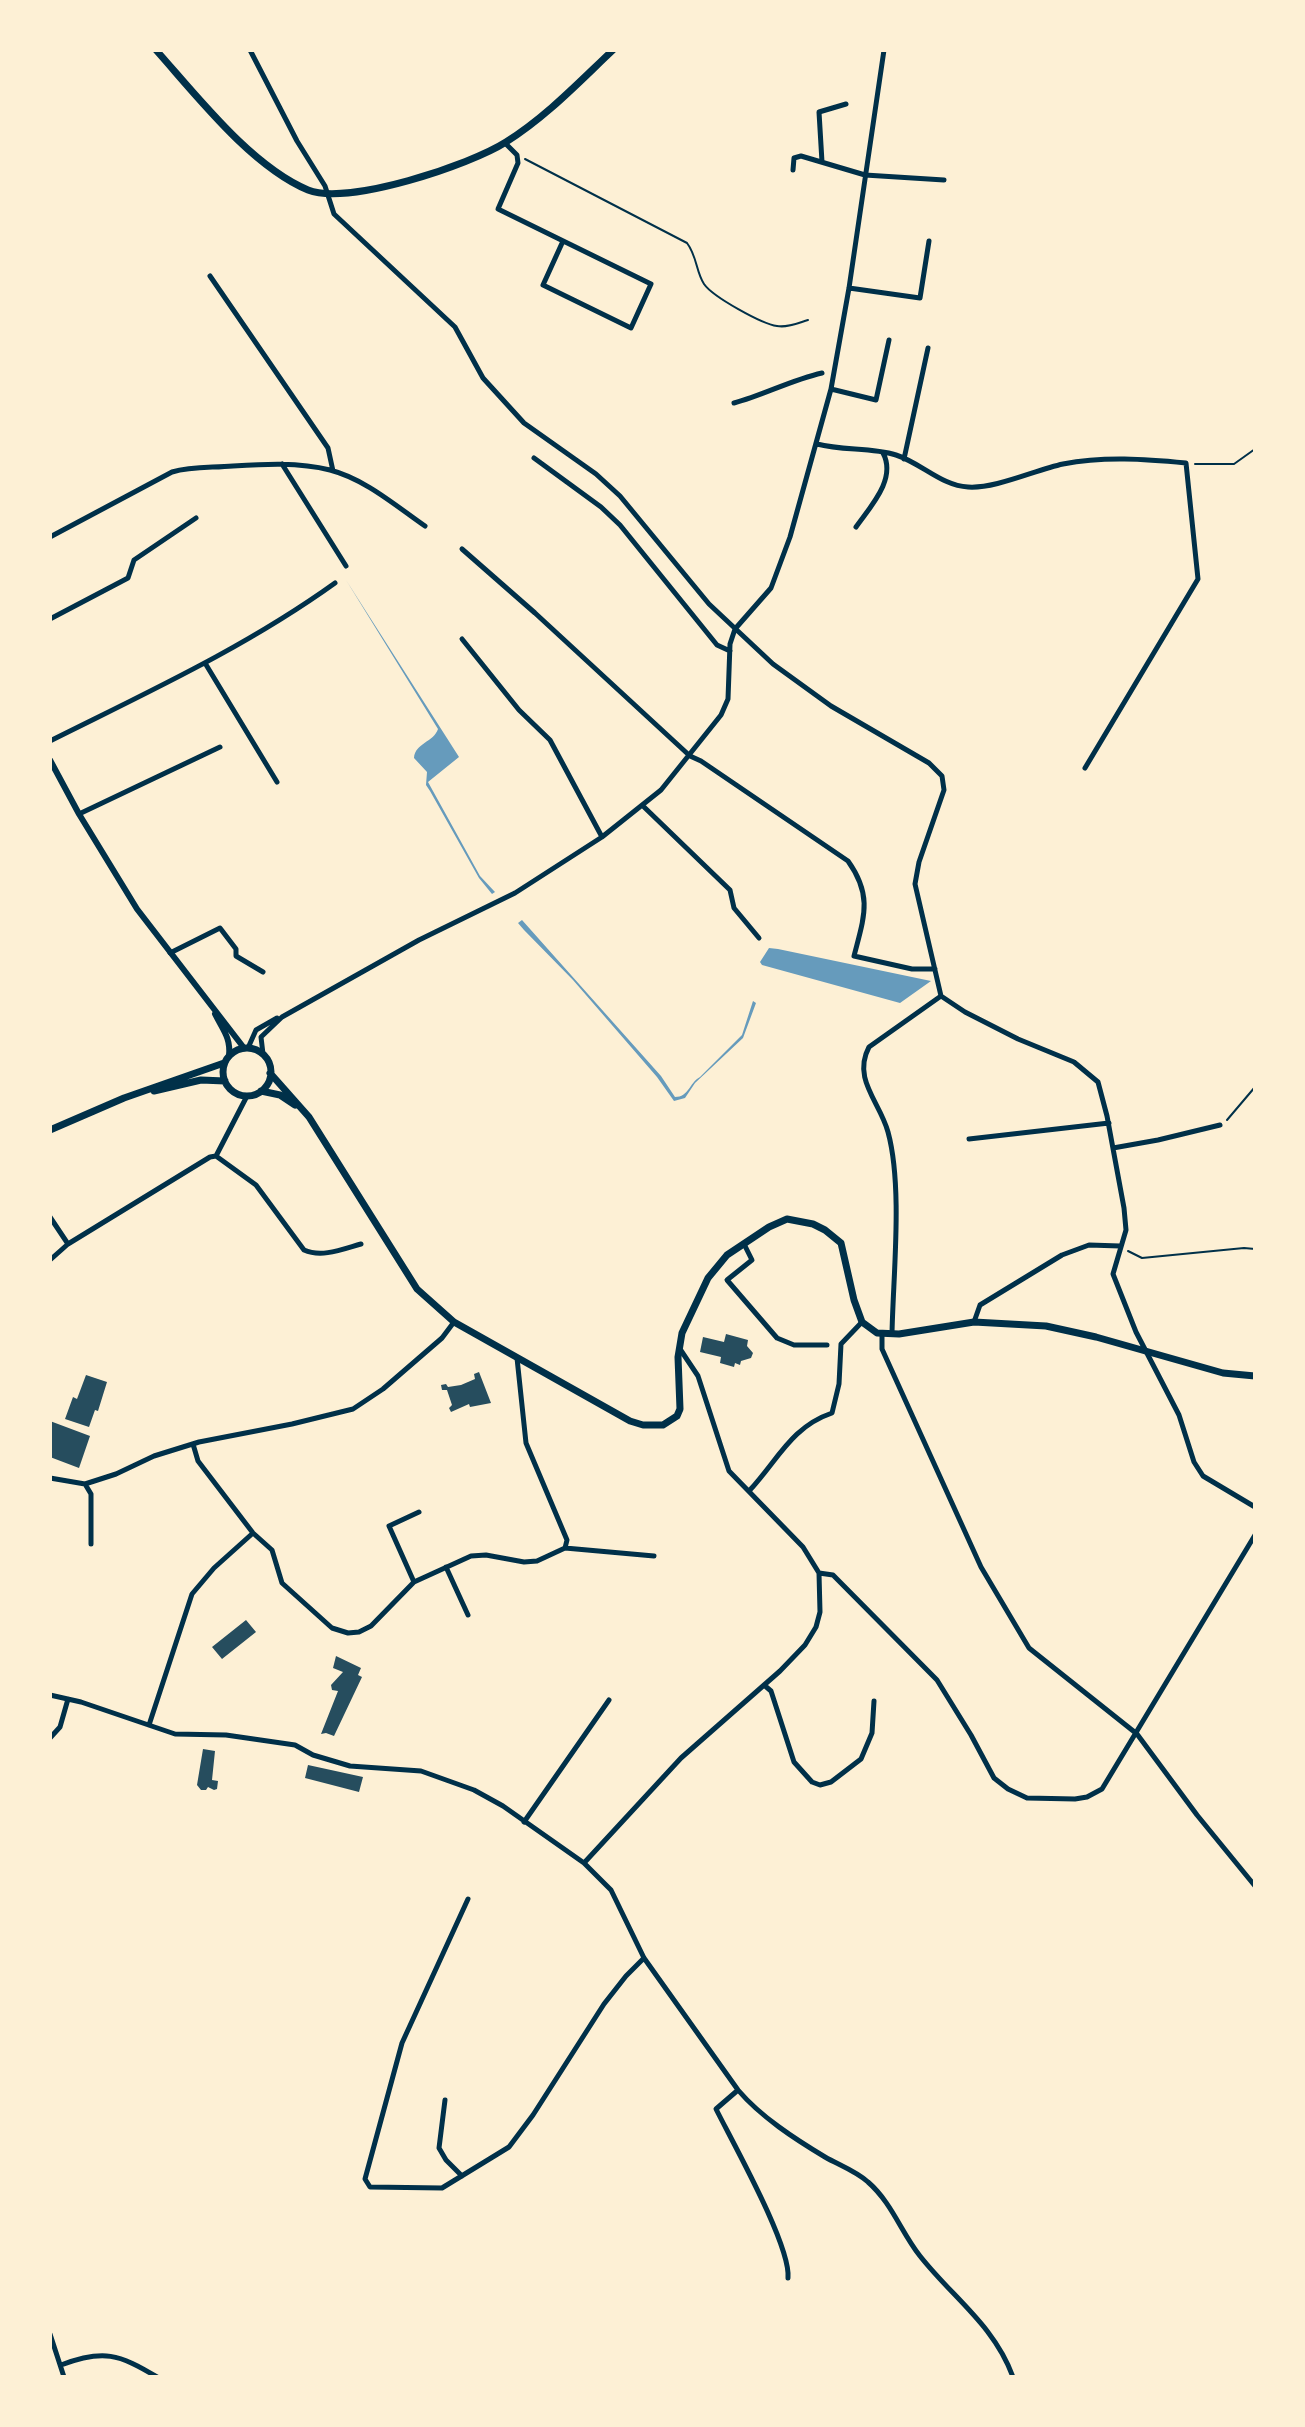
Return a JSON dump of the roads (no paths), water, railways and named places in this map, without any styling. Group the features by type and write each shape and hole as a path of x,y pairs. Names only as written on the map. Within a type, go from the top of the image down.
{"main road":[{"path":"156,50 243,144 285,177 309,190 328,195 370,191 453,165 505,143 542,116 613,50"},
{"path":"50,1130 226,1060 246,1048 263,1054 269,1063 269,1080 261,1091"},
{"path":"226,1060 225,1081 233,1092 247,1096 261,1091 280,1095 293,1103 307,1119 417,1289 454,1322 630,1421 653,1427 670,1422 680,1409 680,1348 691,1311 708,1278 727,1255 769,1227 787,1219 799,1220 836,1237 844,1251 862,1322 879,1334 974,1322 1046,1326 1223,1373 1255,1376"},
{"path":"270,1073 309,1117 336,1162"},
{"path":"124,1098 201,1080 225,1081"}],"street":[{"path":"250,50 328,195 334,214 455,327 483,378 524,423 596,474 620,496 709,604 800,686 929,763 942,776 945,784 943,796 919,862 915,884 941,996 1018,1039 1074,1062 1098,1082 1109,1123 1126,1230 1113,1274 1146,1353 1179,1415 1194,1462 1203,1476 1255,1507"},
{"path":"50,760 137,909 246,1048 256,1030 271,1020 282,1017 419,940 515,893 602,837 643,806 676,774 721,715 728,699 730,651 735,629 771,588 790,537 831,389 884,50"},
{"path":"822,162 819,112 846,104"},
{"path":"505,143 517,155 518,163 498,209 651,284 631,328 543,285 563,241"},
{"path":"793,170 794,158 801,156 865,175 944,180"},
{"path":"849,288 920,298 929,241"},
{"path":"210,276 328,448 333,471"},
{"path":"831,389 876,400 889,340"},
{"path":"904,459 928,348"},
{"path":"734,403 764,395 799,378 822,373"},
{"path":"817,444 882,452 904,459 951,484 966,487 986,487 1040,469 1092,460 1137,459 1186,463 1198,579 1085,768"},
{"path":"856,527 883,486 888,467 882,452"},
{"path":"534,458 601,507 620,525 717,645 730,651"},
{"path":"282,464 346,566"},
{"path":"50,537 172,472 186,468 282,464 333,471 366,486 425,526"},
{"path":"50,619 128,578 134,560 196,518"},
{"path":"462,549 690,756 848,861 861,880 865,903 854,956 912,969 935,969"},
{"path":"50,741 285,619 335,583"},
{"path":"462,639 519,710 550,740 602,837"},
{"path":"205,663 277,782"},
{"path":"79,814 220,747"},
{"path":"643,806 730,890 734,908 759,938"},
{"path":"170,953 220,928 236,949 236,956 263,972"},
{"path":"892,1334 895,1189 888,1131 869,1093 862,1070 863,1059 869,1047 941,996"},
{"path":"207,1001 228,1036 230,1043 226,1060"},
{"path":"263,1054 261,1037 282,1017"},
{"path":"50,1260 68,1244 179,1175 216,1156 247,1096"},
{"path":"969,1139 1109,1123"},
{"path":"1113,1148 1220,1125"},
{"path":"216,1156 256,1185 304,1250 310,1253 332,1252 361,1244"},
{"path":"50,1217 68,1244"},
{"path":"744,1244 752,1260 727,1280 777,1338 794,1345 827,1345"},
{"path":"974,1322 980,1305 1062,1255 1089,1245 1120,1246"},
{"path":"50,1478 85,1484 193,1444 353,1409 383,1389 442,1338 454,1322"},
{"path":"749,1491 789,1441 811,1420 832,1413 839,1384 841,1344 862,1322"},
{"path":"879,1334 882,1349 952,1507 981,1567 1029,1648 1137,1734 1255,1886"},
{"path":"584,1863 681,1758 797,1654 812,1635 820,1612 819,1573 803,1547 729,1471 698,1376 680,1348"},
{"path":"517,1357 526,1443 567,1540 565,1548"},
{"path":"193,1444 198,1461 253,1533 272,1550 282,1583 332,1628 348,1633 371,1626 414,1582 471,1556 537,1561 565,1548 654,1556"},
{"path":"85,1484 91,1494 91,1544"},
{"path":"414,1582 389,1526 419,1512"},
{"path":"149,1725 192,1594 214,1568 253,1533"},
{"path":"819,1573 833,1575 937,1680 994,1778 1027,1798 1087,1797 1102,1789 1255,1535"},
{"path":"446,1567 468,1615"},
{"path":"764,1685 771,1691 794,1762 812,1782 820,1785 831,1782 861,1759 872,1733 874,1701"},
{"path":"50,1695 175,1734 226,1735 295,1745 313,1755 350,1766 421,1771 474,1790 584,1863 611,1890 644,1958 738,2090 750,2104 781,2127 824,2157 866,2180 890,2205 921,2258 968,2306 1005,2356 1013,2377"},
{"path":"50,1738 60,1727 68,1699"},
{"path":"524,1822 609,1700"},
{"path":"468,1899 402,2043 365,2182 370,2187 442,2188 509,2147 604,2004 644,1958"},
{"path":"738,2090 716,2109 766,2210 789,2266 788,2278"},
{"path":"445,2100 439,2148 462,2176"},
{"path":"50,2334 64,2377"},
{"path":"61,2365 85,2356 114,2355 157,2377"}],"water":[{"path":"346,580 459,757 428,782 480,876 495,892 492,894 479,878 426,785 427,772 414,758 418,749 438,729"},
{"path":"522,920 661,1076 675,1097 686,1092 742,1035 753,1001 756,1003 743,1038 695,1083 685,1098 674,1101 573,980 518,923"},
{"path":"769,948 931,981 900,1003 762,965 760,962"}]}
